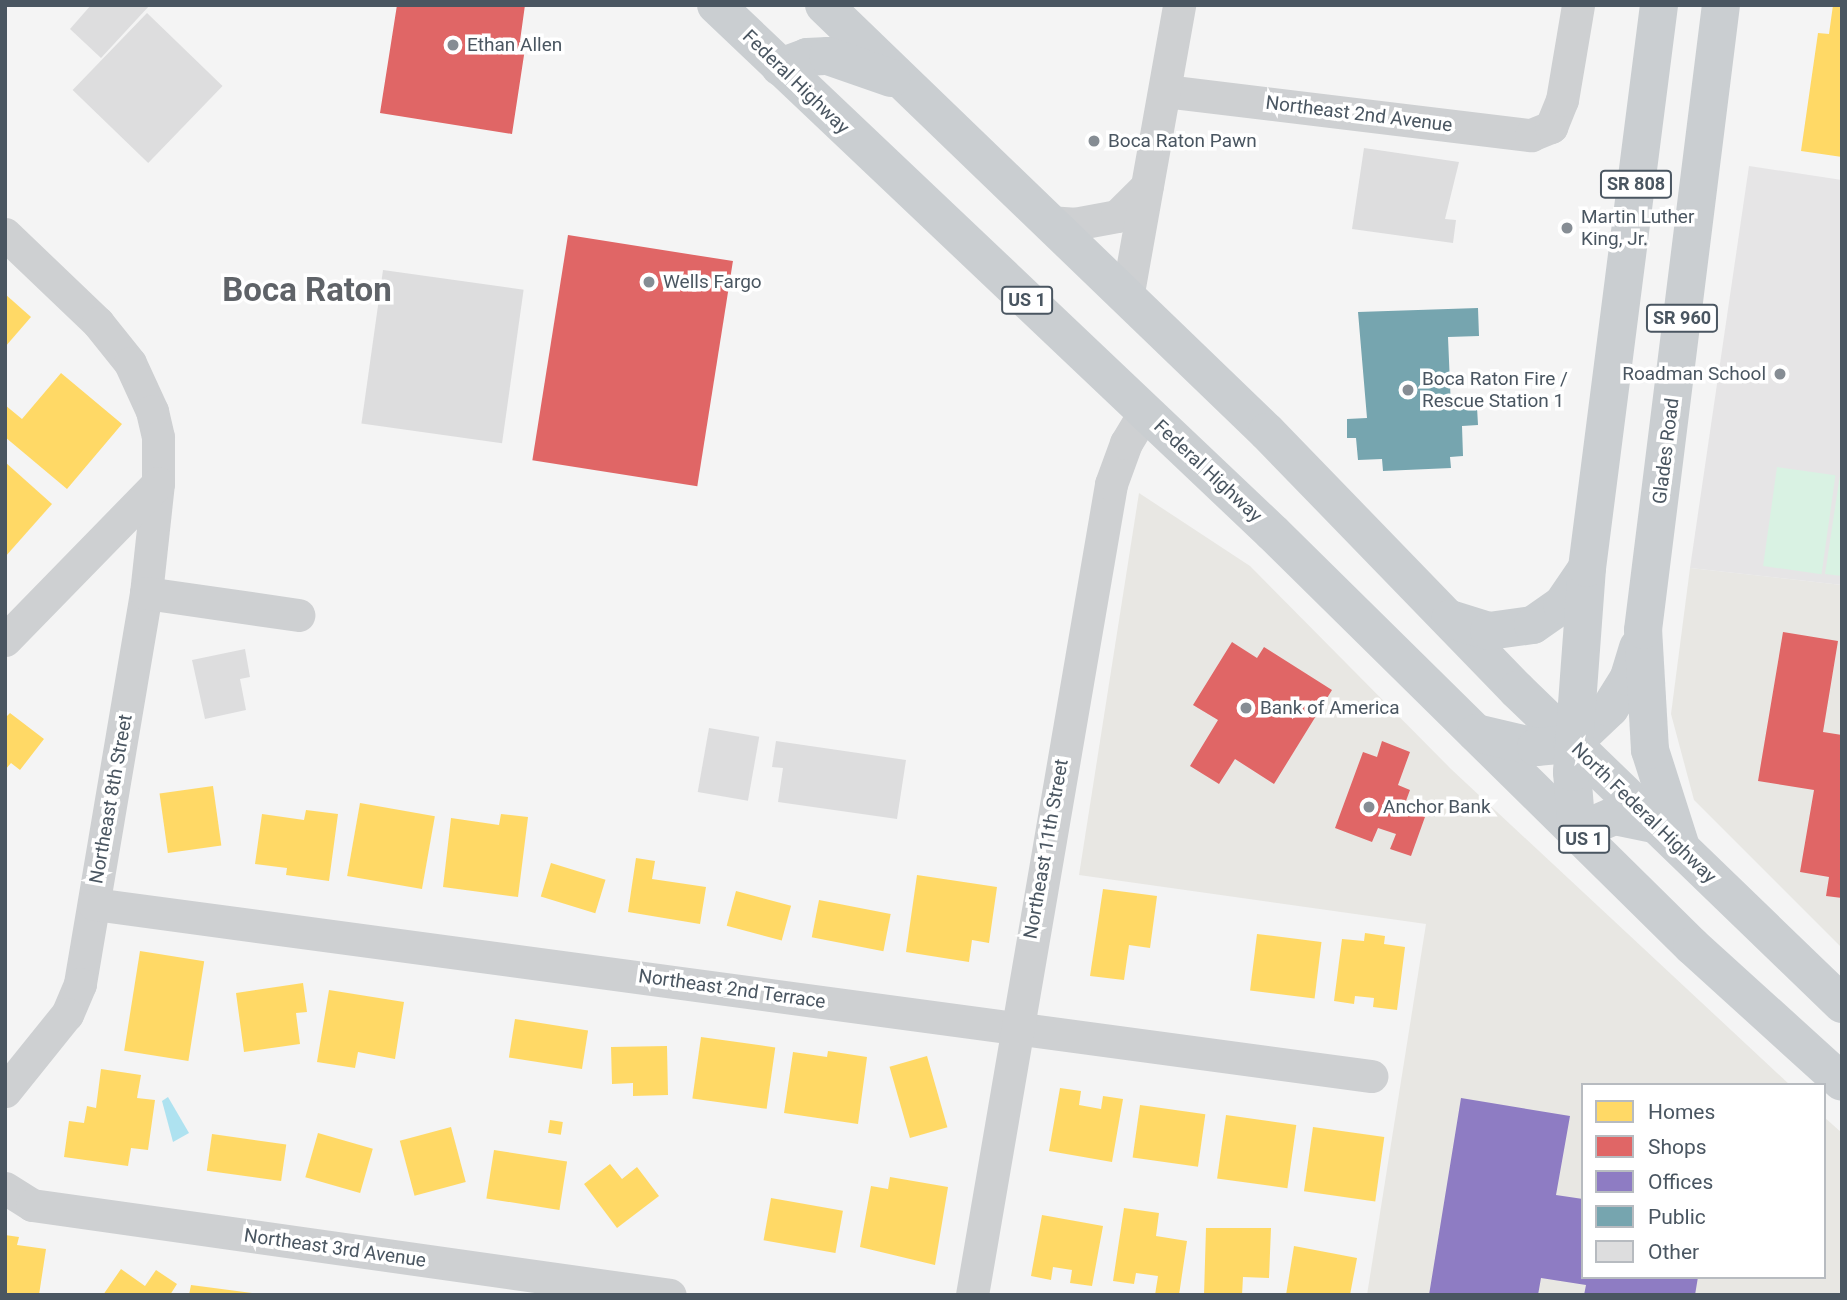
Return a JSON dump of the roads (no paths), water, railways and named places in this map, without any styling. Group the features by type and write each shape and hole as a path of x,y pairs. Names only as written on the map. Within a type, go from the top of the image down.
{"main road":[{"name":"Federal Highway","path":"716,5 1145,411 1692,946 1842,1082"},
{"path":"824,5 1127,298 1450,619 1489,631 1533,625 1562,605 1587,568"},
{"name":"SR 808","path":"1577,832 1572,744 1587,568 1659,5"},
{"name":"Glades Road","path":"1682,851 1650,750 1643,630 1721,5"},
{"path":"780,67 807,57 828,56 904,83"},
{"name":"North Federal Highway","path":"1450,619 1572,744 1842,1004"},
{"path":"1476,733 1536,747 1572,744 1610,708 1629,677 1643,630"},
{"path":"1577,832 1614,816 1654,824"}],"street":[{"path":"1127,298 1180,5"},
{"name":"Northeast 2nd Avenue","path":"1165,91 1531,135 1551,127 1562,100 1578,5"},
{"path":"1048,222 1074,224 1117,216 1147,186"},
{"path":"5,234 97,323 130,363 152,411 158,437 158,483 5,640"},
{"name":"Northeast 11th Street","path":"972,1295 1014,1027 1111,484 1126,443 1145,411"},
{"name":"Northeast 8th Street","path":"5,1091 67,1014 80,984 146,593 158,483"},
{"path":"146,593 298,615"},
{"name":"Northeast 2nd Terrace","path":"94,904 1371,1076"},
{"name":"Northeast 3rd Avenue","path":"5,1188 32,1205 670,1295"}],"water":[{"path":"168,1097 189,1133 173,1142 162,1101"}],"place":[{"name":"Ethan Allen","path":"453,45"},
{"name":"Boca Raton Pawn","path":"1094,141"},
{"name":"Martin Luther King, Jr.","path":"1567,228"},
{"name":"Wells Fargo","path":"649,282"},
{"name":"Roadman School","path":"1780,374"},
{"name":"Boca Raton Fire / Rescue Station 1","path":"1408,390"},
{"name":"Bank of America","path":"1246,708"},
{"name":"Anchor Bank","path":"1369,807"}],"district":[{"name":"Boca Raton","path":"307,290"}]}
